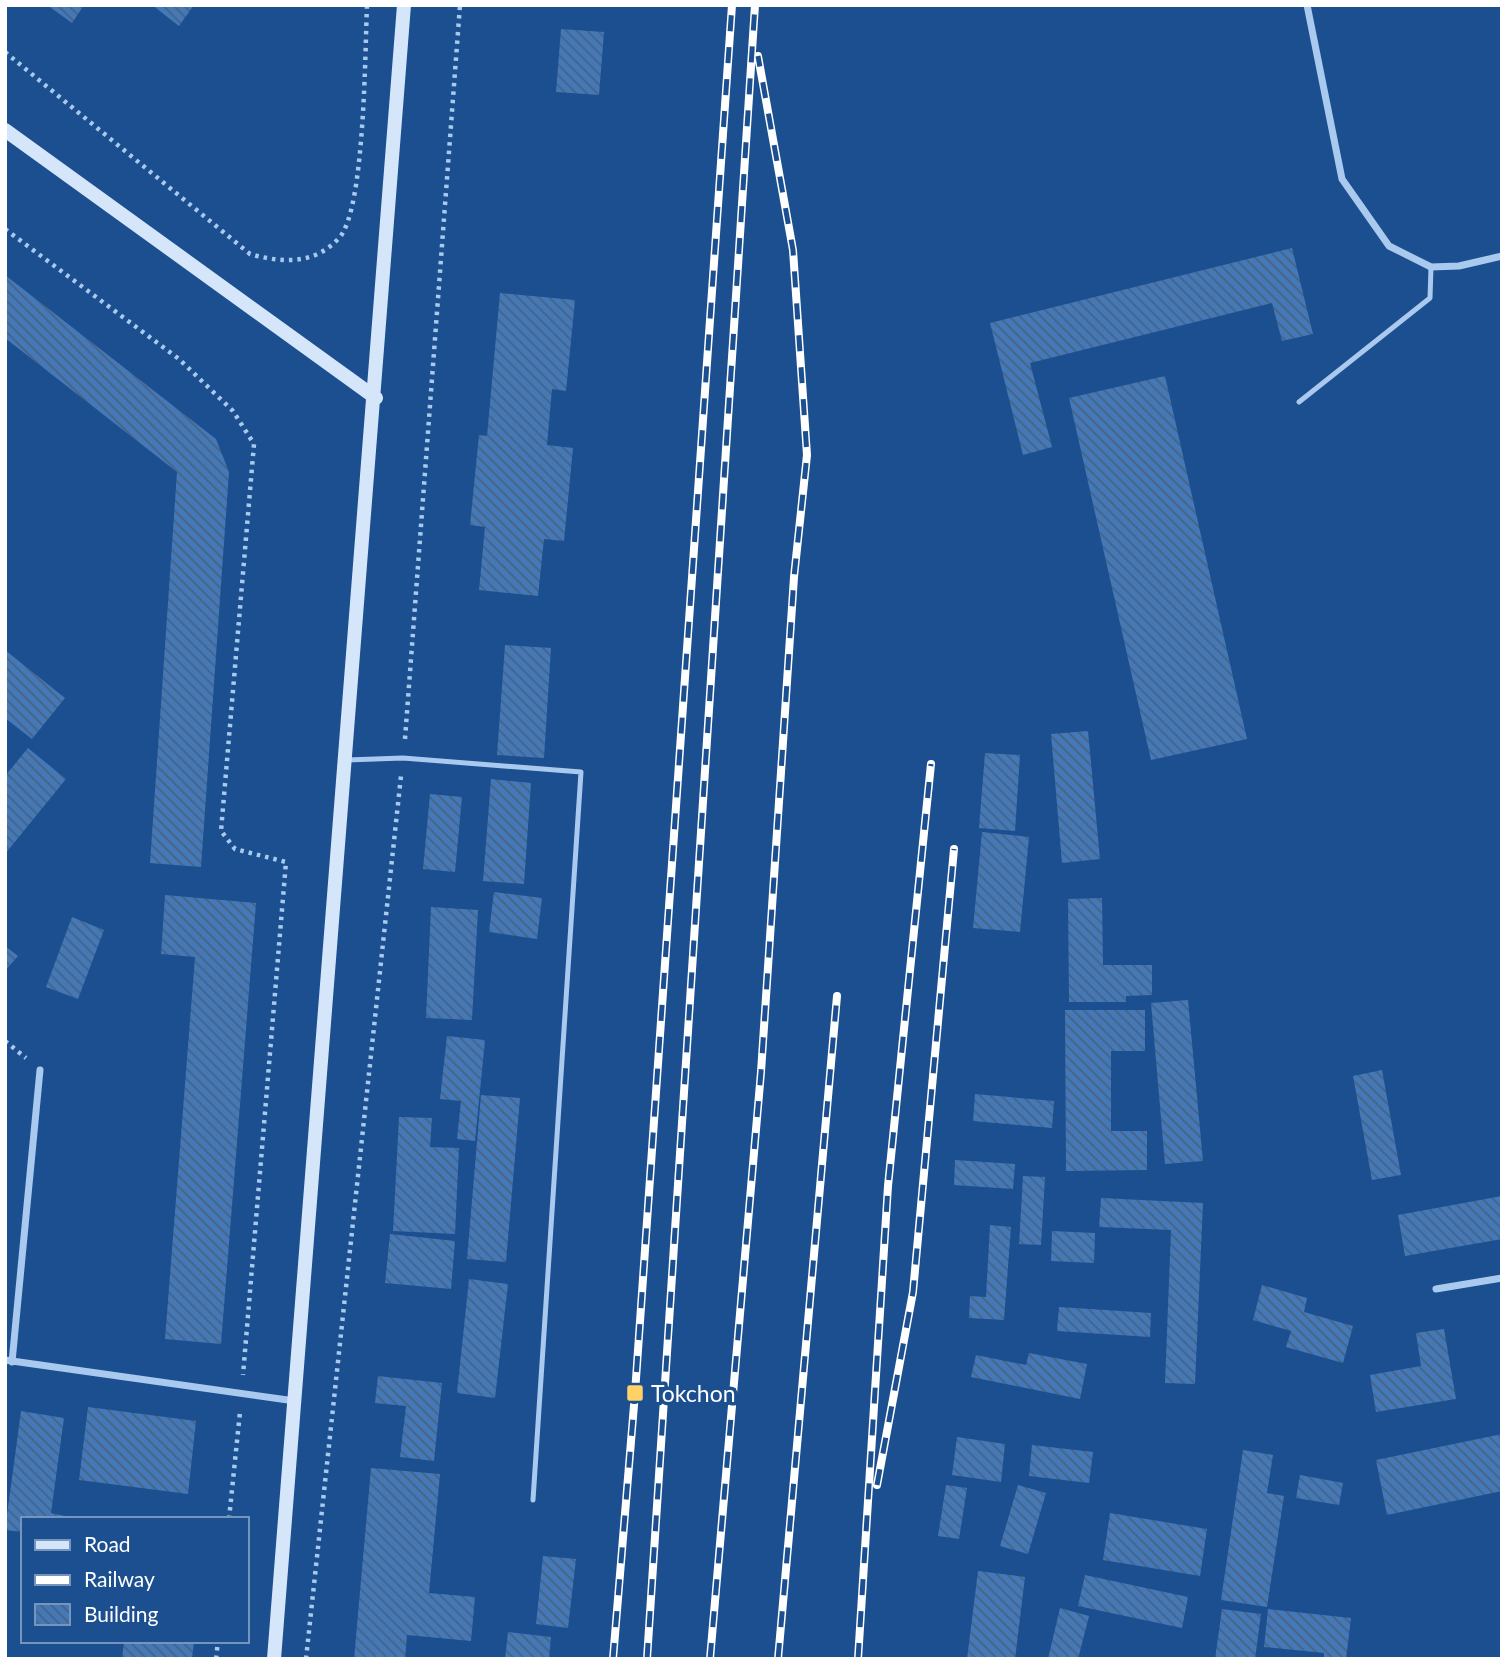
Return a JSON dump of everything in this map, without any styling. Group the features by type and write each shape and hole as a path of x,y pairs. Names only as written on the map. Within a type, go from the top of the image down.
{"main road":[{"path":"274,1659 376,398 404,5"},
{"path":"5,130 376,398"}],"street":[{"path":"1307,5 1342,179 1389,246 1431,267 1459,266 1502,256"},
{"path":"40,1070 9,1361 296,1401"},
{"path":"1436,1289 1502,1278"}],"lane":[{"path":"1298,402 1430,298 1431,267"},
{"path":"347,760 403,758 581,772 533,1500"}],"path":[{"path":"5,52 250,254 278,262 310,258 341,237 358,187 367,5"},
{"path":"306,1659 403,758 460,5"},
{"path":"5,229 179,359 233,411 254,444 221,831 235,849 286,862 242,1395 229,1517"}],"building":[{"path":"47,5 84,5 72,23"},
{"path":"152,5 194,5 179,26"},
{"path":"561,29 604,32 599,95 556,92"},
{"path":"1292,248 1313,334 1282,341 1272,303 1030,363 1052,447 1023,455 990,323"},
{"path":"5,275 216,439 229,472 201,867 150,863 177,472 5,338"},
{"path":"500,293 575,300 566,391 552,389 547,445 573,448 564,541 544,539 538,596 479,590 485,527 470,525 479,435 487,436"},
{"path":"1165,376 1247,739 1151,760 1069,398"},
{"path":"505,645 551,648 544,758 497,755"},
{"path":"5,650 65,698 32,739 5,718"},
{"path":"1088,731 1100,859 1062,863 1051,734"},
{"path":"28,748 66,779 5,854 5,776"},
{"path":"985,753 1020,755 1015,831 979,828"},
{"path":"491,779 531,783 524,884 483,881"},
{"path":"430,794 462,797 455,872 423,869"},
{"path":"982,832 1029,837 1020,932 973,928"},
{"path":"494,892 542,898 537,939 489,932"},
{"path":"165,895 256,903 221,1344 165,1339 195,957 161,954"},
{"path":"1102,898 1103,965 1152,965 1152,995 1126,996 1126,1002 1069,1002 1068,899"},
{"path":"431,907 478,910 472,1020 426,1018"},
{"path":"72,917 104,930 78,999 46,987"},
{"path":"5,946 18,956 5,971"},
{"path":"1188,1000 1203,1161 1165,1164 1151,1003"},
{"path":"1065,1010 1145,1010 1145,1051 1111,1051 1111,1131 1147,1131 1147,1170 1066,1171"},
{"path":"447,1036 485,1040 475,1141 457,1139 461,1101 440,1099"},
{"path":"1382,1070 1401,1175 1372,1180 1353,1076"},
{"path":"975,1094 1054,1101 1052,1128 973,1121"},
{"path":"481,1095 520,1098 506,1262 467,1259"},
{"path":"399,1117 432,1118 430,1147 459,1148 455,1234 393,1231"},
{"path":"955,1160 1015,1164 1013,1189 954,1185"},
{"path":"1023,1176 1045,1177 1041,1245 1019,1244"},
{"path":"1502,1196 1502,1239 1405,1256 1398,1215"},
{"path":"1101,1198 1203,1203 1195,1384 1165,1383 1171,1230 1099,1227"},
{"path":"990,1225 1011,1227 1004,1320 969,1318 970,1296 986,1297"},
{"path":"1052,1231 1095,1233 1094,1263 1051,1261"},
{"path":"390,1234 455,1241 451,1289 385,1283"},
{"path":"469,1279 508,1284 495,1398 457,1393"},
{"path":"1262,1285 1307,1298 1304,1312 1353,1326 1343,1363 1286,1347 1291,1331 1253,1320"},
{"path":"1059,1307 1151,1313 1150,1337 1057,1331"},
{"path":"1444,1329 1456,1399 1376,1412 1370,1375 1421,1366 1416,1333"},
{"path":"1029,1353 1087,1364 1080,1399 971,1377 976,1355 1026,1365"},
{"path":"378,1376 442,1383 434,1461 400,1457 406,1406 375,1403"},
{"path":"88,1407 196,1421 188,1494 79,1480"},
{"path":"21,1411 64,1418 51,1513 69,1517 21,1517 21,1532 5,1530"},
{"path":"1502,1434 1502,1491 1387,1515 1376,1460"},
{"path":"957,1437 1005,1444 1001,1482 952,1475"},
{"path":"1032,1445 1093,1452 1089,1483 1029,1476"},
{"path":"1243,1450 1273,1455 1267,1493 1284,1496 1267,1607 1221,1600"},
{"path":"371,1468 440,1474 429,1593 475,1597 471,1641 407,1635 405,1659 354,1659"},
{"path":"1300,1475 1343,1483 1339,1505 1296,1498"},
{"path":"946,1485 967,1488 959,1539 938,1536"},
{"path":"1018,1485 1046,1493 1028,1554 1000,1546"},
{"path":"1110,1513 1207,1529 1200,1576 1103,1560"},
{"path":"543,1556 576,1559 568,1628 536,1624"},
{"path":"978,1571 1025,1577 1015,1659 967,1659"},
{"path":"1085,1575 1188,1597 1182,1628 1078,1606"},
{"path":"1060,1608 1089,1616 1078,1659 1048,1659"},
{"path":"1222,1609 1261,1614 1255,1659 1215,1659"},
{"path":"1268,1609 1351,1618 1346,1659 1324,1659 1324,1653 1264,1647"},
{"path":"508,1632 551,1637 549,1659 505,1659"},
{"path":"124,1643 194,1643 192,1659 122,1659"}],"railway":[{"path":"613,1659 635,1393 732,5"},
{"path":"647,1659 755,5"},
{"path":"710,1659 761,1072 794,577 807,455 793,250 758,56"},
{"path":"858,1659 888,1186 931,764"},
{"path":"877,1485 913,1292 954,849"},
{"path":"778,1659 837,996"}],"place":[{"name":"Tokchon","path":"635,1393"}]}
